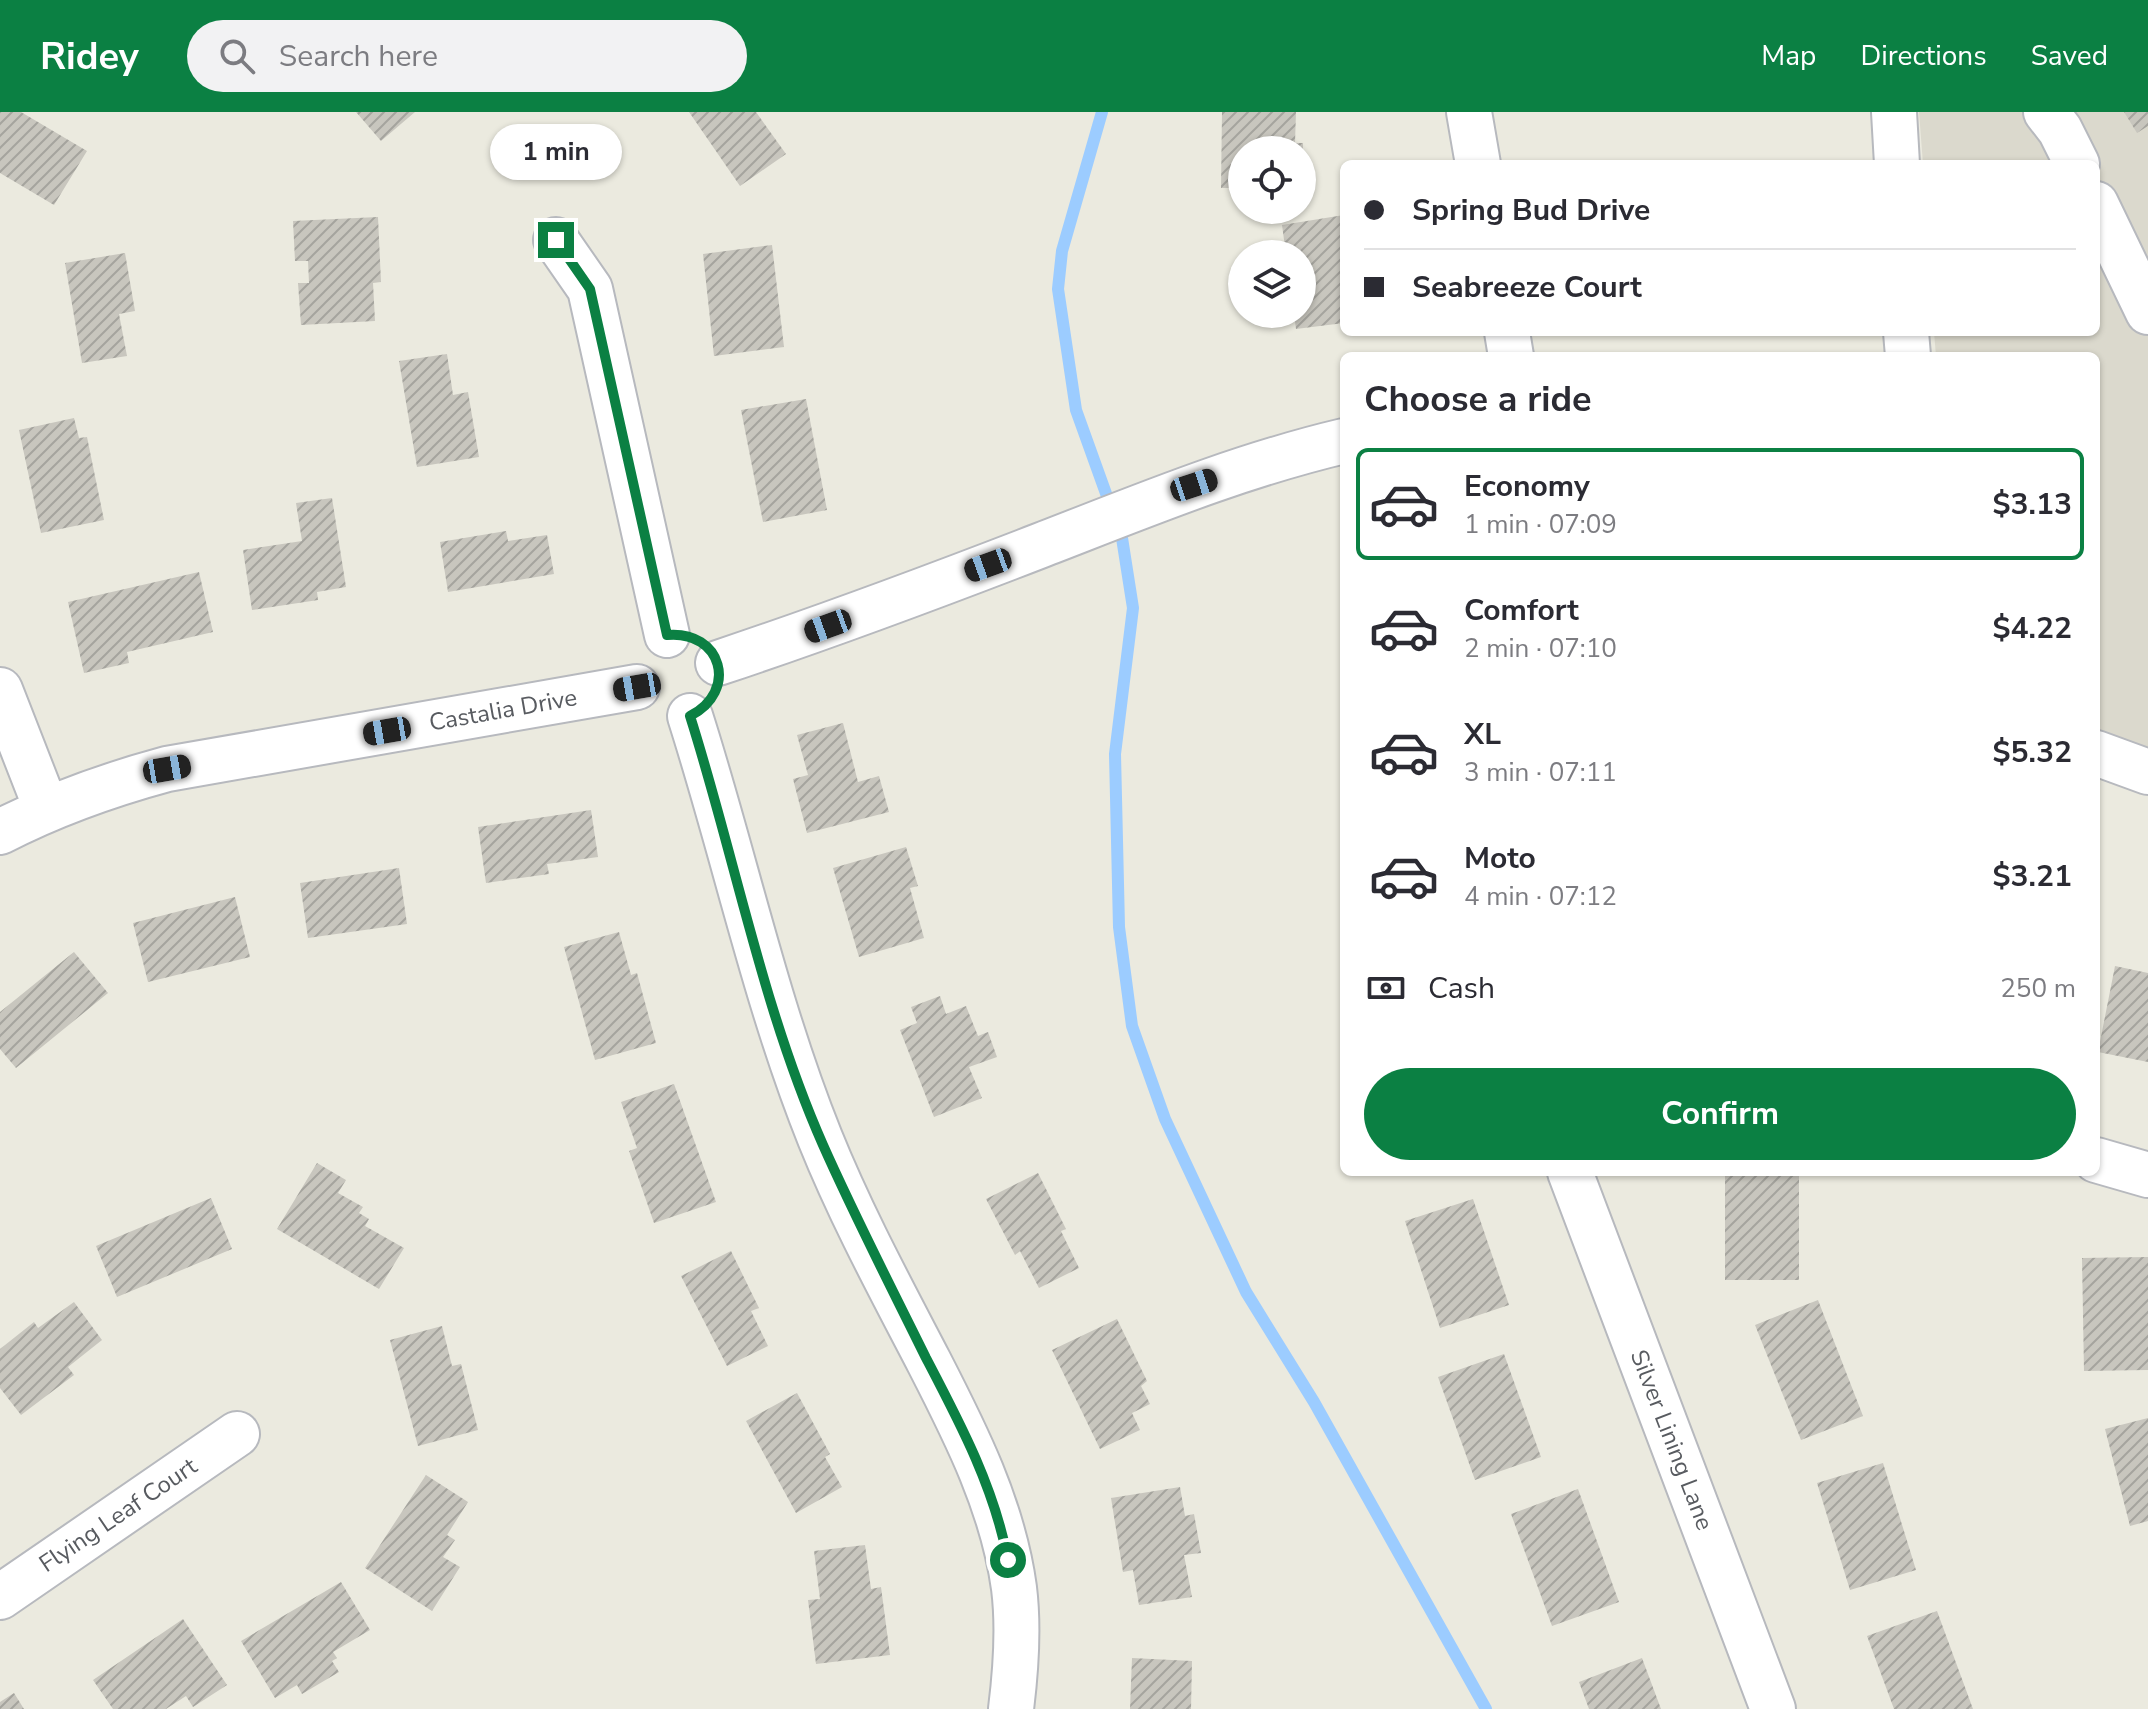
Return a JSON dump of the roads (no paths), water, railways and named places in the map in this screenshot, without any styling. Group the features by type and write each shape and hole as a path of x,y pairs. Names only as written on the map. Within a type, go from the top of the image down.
{"street":[{"path":"1469,112 1477,160"},
{"path":"1894,112 1897,160"},
{"path":"2046,112 2060,130 2075,160"},
{"path":"2100,212 2148,312"},
{"path":"556,240 590,289 667,635"},
{"path":"718,663 957,577 1164,495 1285,455 1340,442"},
{"path":"667,635 693,636 704,643 718,663 718,689 711,701 690,716 664,715 643,699 637,687 638,661 655,640 667,635"},
{"name":"Castalia Drive","path":"0,832 46,808 105,786 167,769 637,687"},
{"path":"0,690 46,808"},
{"path":"690,716 771,1001 821,1141 856,1219 957,1418 982,1472 1003,1531 1014,1588 1016,1627 1011,1709"},
{"path":"2100,754 2148,772"},
{"path":"2100,1161 2148,1175"},
{"name":"Silver Lining Lane","path":"1572,1176 1773,1709"},
{"name":"Flying Leaf Court","path":"0,1597 237,1434"}],"waterway":[{"path":"1102,112 1062,251 1058,289 1076,410 1122,538 1133,608 1115,754 1119,927 1132,1026 1165,1119 1246,1292 1314,1402 1486,1709"}]}
